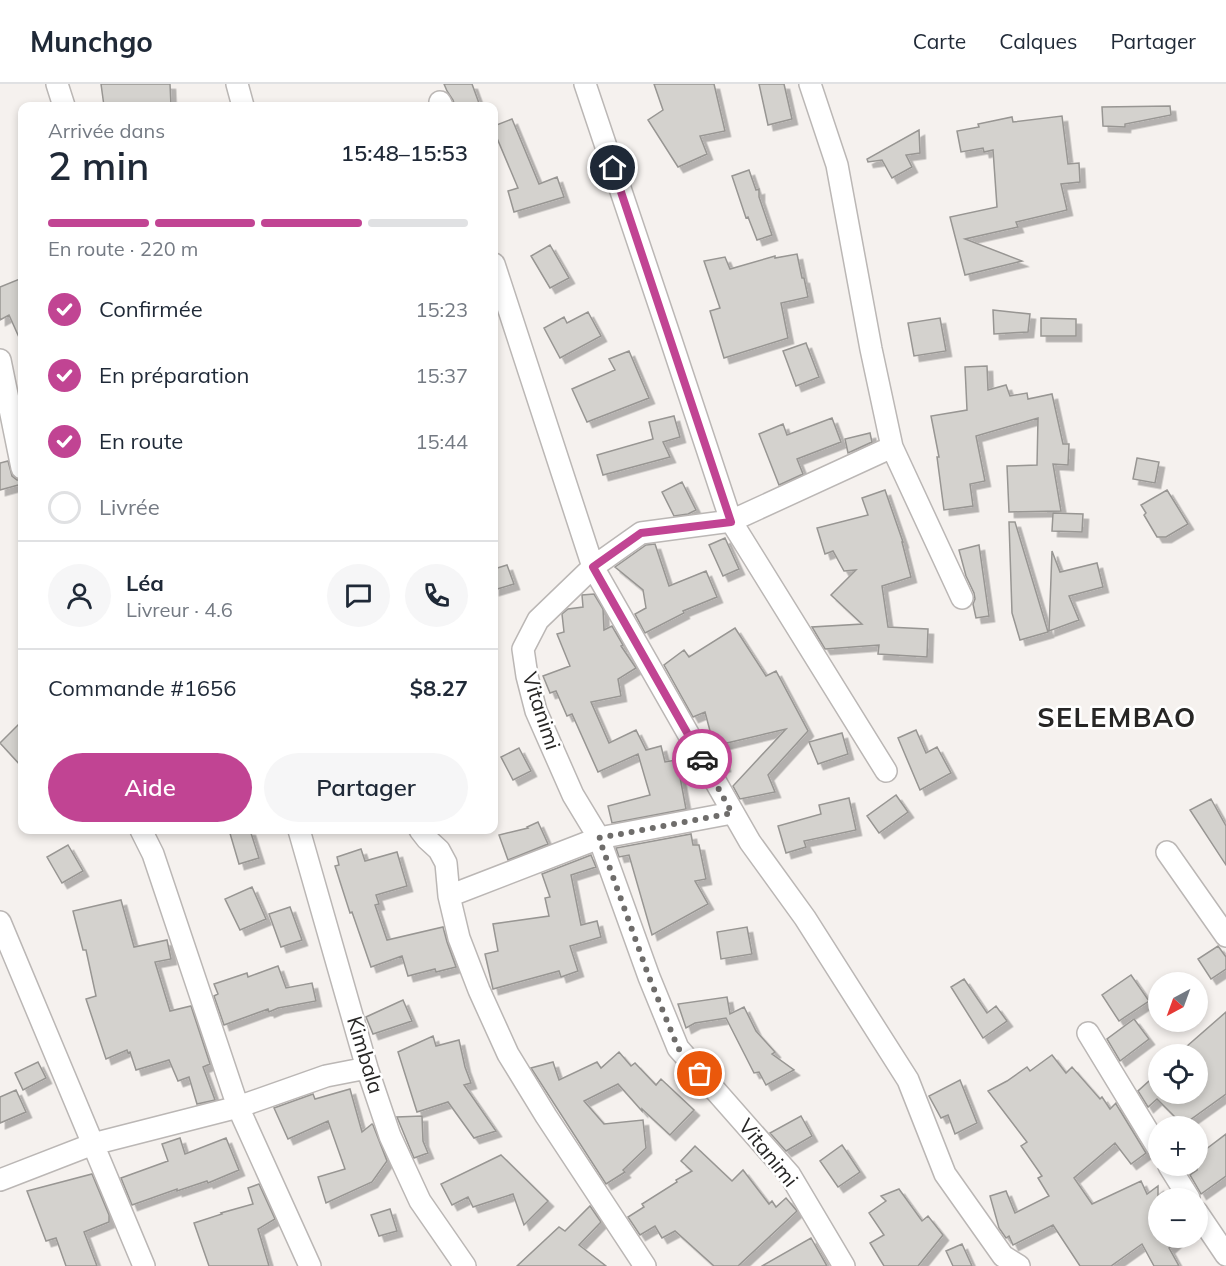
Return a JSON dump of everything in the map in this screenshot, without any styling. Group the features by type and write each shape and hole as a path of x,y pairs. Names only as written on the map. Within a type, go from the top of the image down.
{"street":[{"path":"57,84 62,102"},
{"path":"237,84 242,102"},
{"path":"585,84 731,522 886,771"},
{"path":"810,84 837,165 871,350 892,447 962,598"},
{"path":"498,276 593,567 732,813 750,842 806,918 908,1080 945,1174 1002,1256 1019,1266"},
{"path":"0,360 18,448"},
{"path":"593,567 641,533 731,522 892,447"},
{"name":"Vitanimi","path":"593,567 538,620 523,649 536,711 573,795 599,838 649,977 678,1048 790,1175 844,1266"},
{"path":"449,896 599,838 732,813"},
{"path":"143,834 153,854 238,1107 310,1266"},
{"name":"Kimbala","path":"300,834 390,1136 420,1201 465,1266"},
{"path":"423,834 439,850 446,863 449,896 459,938 479,990 508,1054 645,1266"},
{"path":"1167,852 1226,936"},
{"path":"0,922 144,1266"},
{"path":"1088,1032 1148,1131"},
{"path":"0,1180 93,1144 238,1107 326,1076 368,1068"},
{"path":"1208,1228 1226,1255"}],"building":[{"path":"101,84 170,84 171,102 103,102"},
{"path":"444,84 472,84 479,102 454,102"},
{"path":"654,84 714,84 725,131 700,136 707,154 678,167 648,120 663,110"},
{"path":"759,84 784,84 792,119 768,125"},
{"path":"1170,106 1171,115 1125,124 1125,127 1103,126 1102,107"},
{"path":"1062,116 1068,164 1079,163 1080,182 1061,184 1067,210 1016,222 1018,227 965,239 1022,261 965,275 950,217 997,207 993,150 984,152 983,148 961,152 957,131 1012,117 1013,122"},
{"path":"512,119 539,184 557,177 564,197 514,212 508,191 518,188 498,140 498,124"},
{"path":"919,130 920,153 906,155 912,167 892,178 882,160 868,162 867,159"},
{"path":"749,170 756,190 759,189 759,197 772,235 757,240 748,217 746,218 732,176"},
{"path":"550,245 569,278 550,288 531,256"},
{"path":"797,254 808,297 781,303 788,338 724,358 710,311 720,308 704,261 725,257 730,269 775,256 775,258"},
{"path":"18,280 18,335 9,315 0,320 0,287"},
{"path":"993,310 1030,314 1028,332 994,334"},
{"path":"588,312 601,336 560,358 544,328 564,317 567,323"},
{"path":"940,318 946,351 914,356 908,323"},
{"path":"1041,318 1076,319 1076,336 1041,336"},
{"path":"806,343 819,377 796,386 783,351"},
{"path":"629,351 649,398 587,422 572,389 615,370 609,359"},
{"path":"987,366 988,390 1006,385 1010,396 1027,393 1028,399 1052,394 1063,444 1069,444 1068,465 1053,464 1061,511 1009,512 1007,466 1037,465 1038,418 976,436 985,481 970,484 973,506 944,510 937,457 939,457 931,416 967,410 965,367"},
{"path":"674,416 680,437 663,442 670,457 603,475 597,455 653,439 649,422"},
{"path":"832,418 841,442 797,459 803,474 779,485 759,434 783,424 787,435"},
{"path":"870,433 872,442 848,453 845,439"},
{"path":"1137,458 1159,462 1155,483 1133,479"},
{"path":"8,461 12,476 18,480 18,485 0,490 0,463"},
{"path":"682,482 696,510 674,516 662,492"},
{"path":"885,490 903,542 911,577 882,586 888,627 928,629 927,657 878,654 879,645 825,649 812,627 862,624 831,595 856,570 844,571 833,551 825,554 817,528 868,515 862,498"},
{"path":"1167,490 1188,524 1166,537 1157,537 1141,505"},
{"path":"1053,513 1083,514 1082,532 1052,531"},
{"path":"1009,522 1015,522 1048,632 1020,640 1012,613"},
{"path":"725,538 739,569 723,576 709,545"},
{"path":"655,544 669,586 706,571 717,597 683,611 684,613 645,633 635,614 646,608 643,590 615,567 646,545"},
{"path":"979,545 989,616 976,618 973,604 974,593 966,576 959,550"},
{"path":"1052,551 1060,572 1097,563 1103,587 1069,596 1079,620 1049,631"},
{"path":"507,565 514,584 498,589 498,568"},
{"path":"594,594 603,609 604,630 612,626 623,645 621,646 636,668 618,679 621,696 591,702 609,743 636,730 646,750 661,746 665,762 687,758 696,773 680,777 686,809 612,823 608,806 650,795 638,754 598,772 572,714 567,716 556,691 550,693 543,676 570,666 557,634 564,632 562,614 568,609 583,607 582,595"},
{"path":"735,628 766,676 776,671 808,731 768,775 775,792 740,799 733,786 786,729 714,746 705,712 693,717 664,665 684,650 689,657"},
{"path":"18,725 18,763 0,743"},
{"path":"916,730 926,753 937,747 951,773 920,790 898,738"},
{"path":"842,733 848,754 818,764 809,742"},
{"path":"519,748 531,771 513,780 501,757"},
{"path":"721,751 725,766 722,767 714,753"},
{"path":"896,795 908,812 879,833 867,816"},
{"path":"849,798 856,830 804,841 806,847 786,853 778,826 821,814 819,805"},
{"path":"1211,799 1226,826 1226,865 1190,810"},
{"path":"538,822 548,844 508,860 499,835 528,828"},
{"path":"230,834 251,834 259,858 239,864"},
{"path":"691,834 693,845 699,845 706,879 695,881 708,904 652,935 629,855 619,857 616,848"},
{"path":"68,845 83,871 62,883 47,857"},
{"path":"361,849 365,861 397,852 407,886 376,895 379,904 375,905 387,940 443,927 456,967 436,972 435,969 408,976 402,956 371,967 335,866 339,865 337,857"},
{"path":"591,855 596,867 571,875 581,925 597,921 601,937 570,946 578,971 561,977 559,971 493,989 485,954 498,951 493,924 549,916 545,898 550,897 542,874"},
{"path":"252,887 266,919 240,930 225,899"},
{"path":"121,900 134,947 167,940 171,959 155,962 170,1011 191,1006 210,1064 203,1067 215,1100 197,1104 189,1077 178,1081 169,1060 136,1070 130,1052 128,1053 127,1050 106,1059 86,999 96,996 86,950 83,950 73,911"},
{"path":"290,907 302,940 281,947 269,914"},
{"path":"747,927 752,954 721,959 717,932"},
{"path":"1218,946 1226,957 1226,969 1211,979 1198,959"},
{"path":"278,966 286,988 312,983 316,1001 278,1008 269,1012 268,1009 224,1025 214,996 218,994 214,984 247,973 248,977"},
{"path":"1131,975 1148,1002 1119,1021 1102,995"},
{"path":"964,979 987,1013 996,1006 1007,1021 983,1038 951,987"},
{"path":"727,997 730,1014 744,1007 756,1031 775,1052 772,1054 794,1070 766,1085 759,1072 754,1073 726,1018 695,1023 686,1028 678,1004"},
{"path":"403,1000 412,1021 373,1034 366,1017"},
{"path":"1226,1012 1226,1094 1195,1116 1174,1116 1162,1104 1208,1104 1208,1044 1189,1044 1203,1032 1208,1032 1208,1028"},
{"path":"1134,1019 1149,1039 1120,1061 1107,1039"},
{"path":"433,1036 436,1046 459,1040 471,1083 464,1085 496,1131 474,1138 448,1102 417,1112 398,1052"},
{"path":"619,1052 631,1066 635,1063 656,1085 661,1079 694,1110 670,1135 642,1109 642,1111 618,1084 584,1101 604,1124 643,1120 646,1148 623,1170 625,1172 606,1184 531,1068 553,1062 559,1080 597,1062 601,1068"},
{"path":"1052,1055 1066,1073 1072,1067 1100,1099 1102,1097 1110,1109 1116,1103 1146,1153 1131,1164 1115,1143 1074,1178 1092,1204 1141,1181 1148,1193 1148,1248 1169,1248 1179,1266 1154,1266 1142,1244 1111,1266 1080,1266 1053,1225 1013,1245 1009,1236 1006,1238 999,1228 990,1196 1006,1191 1015,1213 1049,1196 1038,1178 1042,1176 1021,1146 1027,1142 988,1091 1027,1067 1030,1071"},
{"path":"38,1062 46,1078 23,1090 15,1073"},
{"path":"960,1080 977,1123 955,1134 948,1115 941,1118 929,1096"},
{"path":"1148,1082 1148,1104 1151,1104 1148,1107 1138,1091"},
{"path":"350,1089 362,1132 373,1125 387,1161 372,1182 326,1203 318,1177 345,1169 328,1121 288,1139 274,1108 313,1094 315,1099"},
{"path":"16,1090 26,1112 0,1123 0,1097"},
{"path":"422,1116 423,1141 428,1153 414,1158 397,1117"},
{"path":"801,1116 812,1136 786,1151 770,1133"},
{"path":"1226,1134 1226,1176 1208,1189 1198,1188 1191,1176 1208,1176 1208,1148"},
{"path":"180,1138 185,1154 226,1138 239,1170 208,1183 207,1181 177,1191 177,1189 132,1205 121,1178 168,1161 162,1144"},
{"path":"842,1145 860,1172 838,1187 820,1161"},
{"path":"695,1146 732,1181 743,1170 769,1204 772,1201 776,1207 786,1198 797,1211 738,1266 714,1266 675,1231 662,1238 655,1226 640,1235 628,1217 644,1207 642,1204 692,1171 681,1161"},
{"path":"501,1155 548,1201 524,1225 513,1194 473,1207 468,1197 452,1205 441,1184"},
{"path":"92,1174 109,1215 109,1222 84,1232 97,1266 66,1266 56,1238 46,1241 27,1191"},
{"path":"259,1184 275,1219 258,1229 269,1266 209,1266 194,1223 253,1204 248,1188"},
{"path":"899,1189 922,1221 928,1216 943,1235 918,1266 884,1266 870,1243 884,1235 869,1213 886,1201 881,1196"},
{"path":"590,1206 601,1222 579,1245 606,1266 517,1266 559,1227 565,1231"},
{"path":"390,1209 397,1231 379,1236 371,1215"},
{"path":"811,1238 827,1266 762,1266"},
{"path":"962,1244 972,1266 953,1266 946,1251"}],"way so far":[{"path":"700,1074 678,1048 649,977 599,838 732,813 702,759"}],"district":[{"name":"SELEMBAO","path":"1117,718"}],"route":[{"path":"613,168 731,522 641,533 593,567 702,759"}]}
